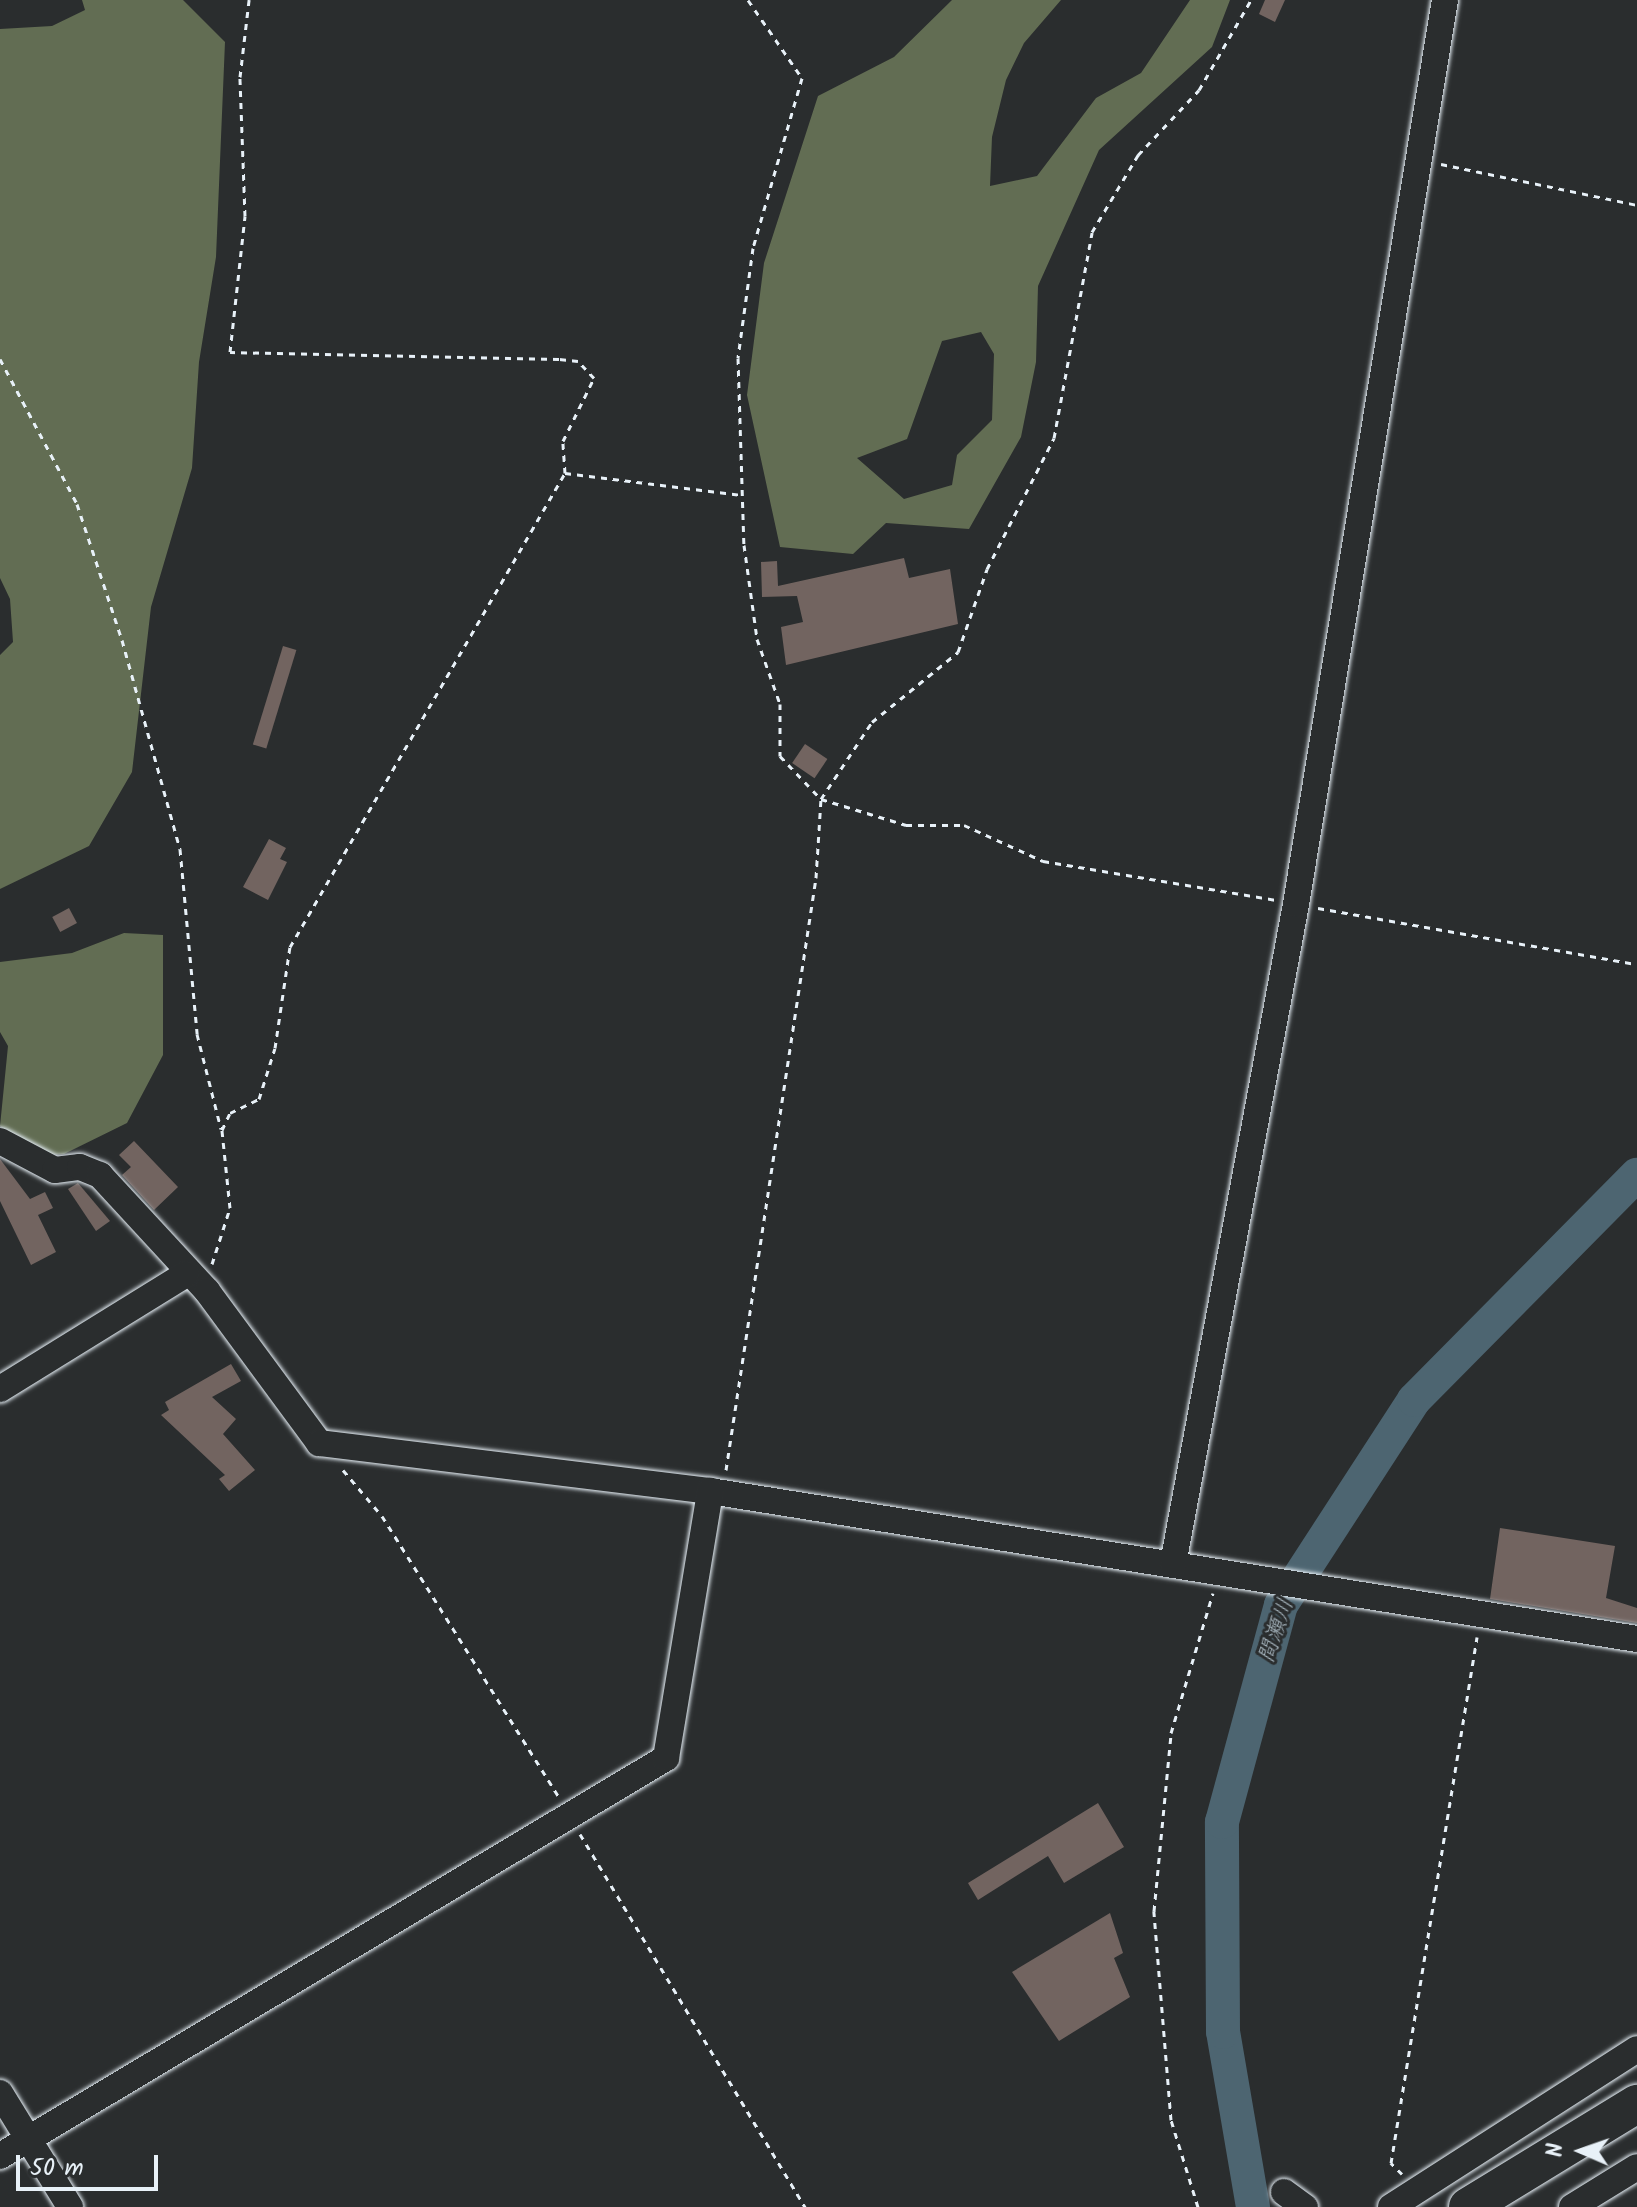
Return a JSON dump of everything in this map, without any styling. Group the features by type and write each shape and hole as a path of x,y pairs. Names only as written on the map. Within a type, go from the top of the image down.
{"highway":[{"path":"1468,2207 1637,2104"}],"street":[{"path":"1173,1564 1296,904 1445,0"},
{"path":"0,1141 55,1170 80,1167 100,1175 186,1274 207,1291 319,1443 716,1492 1375,1594 1637,1639"},
{"path":"0,1389 186,1274"},
{"path":"0,2156 666,1758 716,1492"},
{"path":"1391,2207 1416,2188 1637,2049"},
{"path":"0,2093 70,2207"},
{"path":"1572,2207 1637,2167"}],"path":[{"path":"222,1130 230,1113 259,1099 290,947 565,473 563,441 594,378 578,361 230,352 245,216 240,77 249,0"},
{"path":"748,0 802,78 744,296 742,495 757,639 780,704 780,756 821,799 906,825 964,825 1043,861 1637,964"},
{"path":"716,1492 816,878 821,799 872,722 958,652 993,557 1054,438 1092,232 1138,155 1199,90 1251,0"},
{"path":"1417,159 1637,205"},
{"path":"0,359 77,504 122,640 180,849 197,1034 222,1130 230,1208 207,1291"},
{"path":"565,473 742,495"},
{"path":"319,1443 382,1516 568,1815 805,2207"},
{"path":"1198,2207 1171,2120 1154,1909 1171,1733 1220,1571"},
{"path":"1416,2188 1391,2163 1481,1613"}],"green space":[{"path":"82,0 183,0 225,42 216,257 199,362 192,468 151,607 132,772 89,846 0,889 0,655 13,642 10,599 0,578 0,29 52,26 85,10"},
{"path":"952,0 1061,0 1024,43 1006,80 992,137 990,186 1037,176 1096,98 1141,73 1190,0 1230,0 1212,47 1099,150 1038,286 1036,362 1021,437 969,529 886,523 853,554 780,547 747,395 764,263 818,96 894,57","holes":["981,332 994,354 992,420 957,455 952,485 904,499 857,458 907,439 942,341"]},
{"path":"124,933 163,935 163,1055 127,1123 64,1154 31,1156 0,1126 8,1046 0,1032 0,962 72,953"}],"building":[{"path":"1265,0 1285,0 1275,22 1259,14"},
{"path":"904,558 909,578 950,569 958,624 786,665 781,627 803,622 797,596 762,597 761,562 777,561 778,586"},
{"path":"283,646 296,650 266,749 253,744"},
{"path":"805,744 827,759 815,778 792,763"},
{"path":"269,839 286,848 280,859 287,862 268,900 243,887"},
{"path":"69,908 77,923 60,932 52,917"},
{"path":"134,1141 178,1187 154,1210 122,1175 131,1167 119,1155"},
{"path":"0,1159 30,1199 45,1192 53,1208 38,1215 56,1252 31,1265 0,1201"},
{"path":"78,1183 110,1221 96,1231 68,1189"},
{"path":"231,1364 241,1381 212,1397 236,1419 223,1434 255,1470 229,1491 219,1479 225,1475 161,1415 169,1410 165,1402"},
{"path":"1500,1528 1615,1546 1606,1598 1637,1608 1637,1623 1490,1599"},
{"path":"1098,1803 1124,1847 1064,1883 1048,1856 978,1900 968,1883"},
{"path":"1110,1913 1123,1953 1114,1958 1130,1997 1059,2041 1012,1972"}],"waterway":[{"name":"間瀬川","path":"1253,2207 1223,2032 1222,1822 1281,1605 1414,1400 1637,1175"}]}
